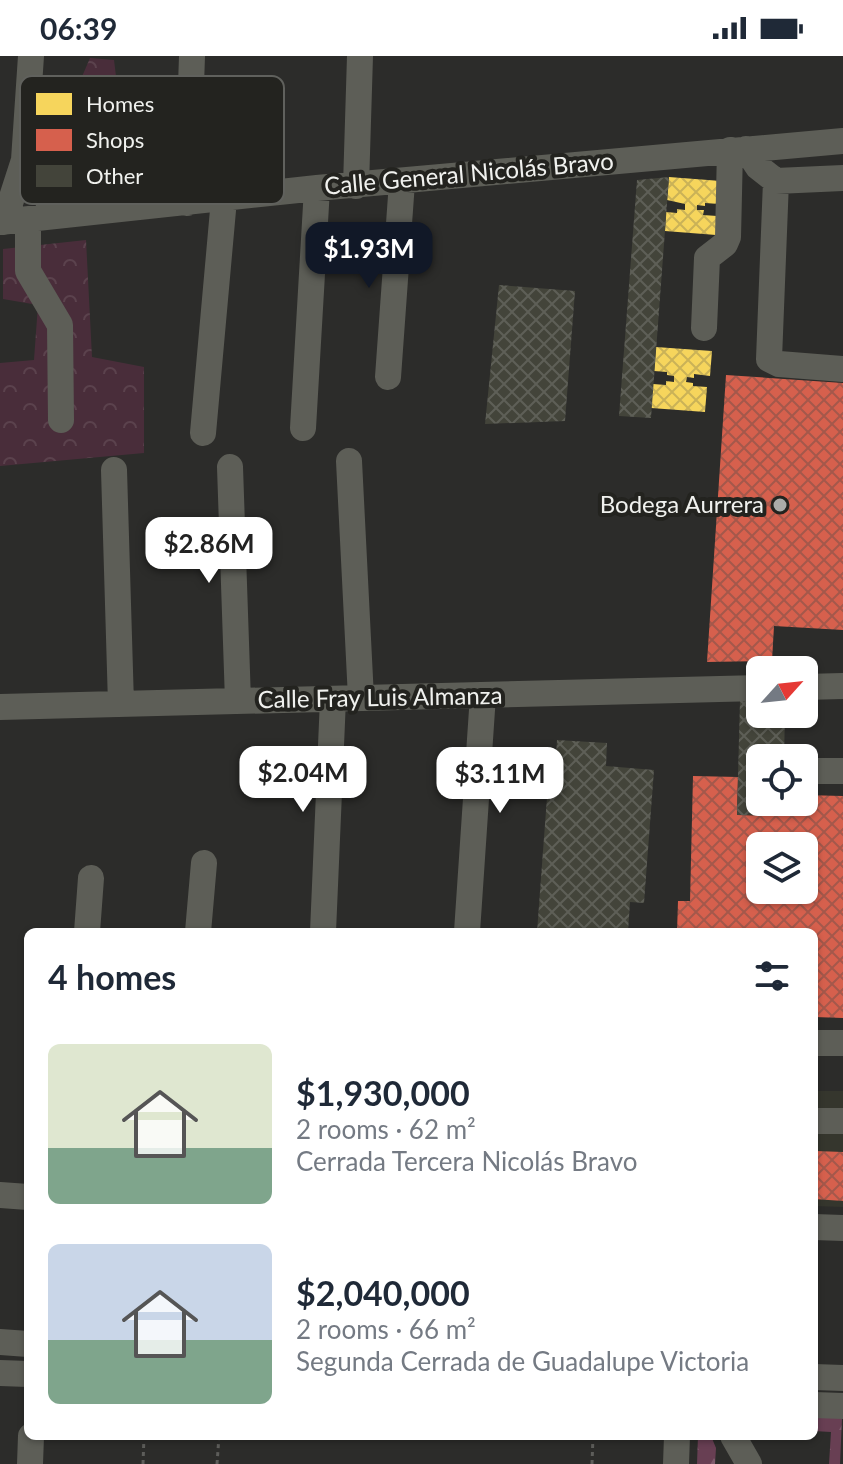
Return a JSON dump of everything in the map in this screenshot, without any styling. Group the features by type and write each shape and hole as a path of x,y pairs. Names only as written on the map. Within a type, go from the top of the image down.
{"street":[{"path":"30,76 31,56"},
{"path":"191,76 192,56"},
{"path":"356,186 360,56"},
{"name":"Calle General Nicolás Bravo","path":"284,192 843,141"},
{"path":"738,149 776,181 843,178"},
{"path":"704,328 707,258 725,244 728,237 738,149"},
{"path":"20,179 11,221 28,271 60,325 61,420"},
{"path":"776,181 769,359 779,364 843,369"},
{"path":"388,377 402,182"},
{"path":"303,428 317,188"},
{"path":"50,204 57,216"},
{"name":"Calle General Nicolás Bravo","path":"11,221 177,204"},
{"path":"203,433 224,204"},
{"path":"349,461 361,698"},
{"path":"230,467 238,701"},
{"path":"114,470 121,704"},
{"path":"818,687 843,686"},
{"name":"Calle Fray Luis Almanza","path":"0,707 746,688"},
{"path":"467,928 483,695"},
{"path":"323,928 333,699"},
{"path":"818,771 843,771"},
{"path":"198,928 204,863"},
{"path":"87,928 91,878"},
{"path":"818,1043 843,1043"},
{"path":"818,1121 843,1121"},
{"path":"0,1195 24,1197"},
{"path":"818,1227 843,1228"},
{"path":"0,1342 24,1344"},
{"path":"0,1373 24,1374"},
{"path":"818,1377 843,1378"},
{"path":"818,1405 843,1406"},
{"path":"30,1464 31,1440"},
{"path":"676,1464 677,1440"},
{"path":"723,1440 726,1464"},
{"path":"735,1440 749,1464"}],"path":[{"path":"143,1464 144,1440"},
{"path":"217,1464 219,1440"},
{"path":"592,1464 593,1440"}],"shaded area":[{"path":"818,1091 843,1091 843,1207 818,1206"}],"green space":[{"path":"90,58 114,60 116,76 82,76"},
{"path":"86,240 92,357 144,367 144,453 0,466 0,363 34,360 38,305 3,299 3,249"},
{"path":"818,1418 842,1418 840,1464 829,1464 831,1432 818,1431"},
{"path":"698,1440 713,1440 716,1448 715,1464 697,1464"}],"building: Homes":[{"path":"669,177 721,181 719,204 697,205 697,210 704,210 703,215 717,216 716,235 665,231 666,212 685,210 685,204 667,200"},
{"path":"656,347 712,351 710,376 694,374 694,378 687,377 686,382 707,387 705,412 651,408 653,384 674,382 674,376 667,375 667,372 654,371"}],"building: Shops":[{"name":"Bodega Aurrera","path":"726,375 843,383 843,630 774,626 772,656 746,656 746,661 707,662"},
{"path":"693,776 738,777 737,815 818,816 818,795 843,796 843,1018 818,1017 818,928 677,928 678,901 690,901"},
{"path":"818,1151 843,1152 843,1201 818,1199"}],"building: Other":[{"path":"669,177 651,418 619,416 637,180"},
{"path":"499,285 575,291 565,421 485,424"},
{"path":"740,699 746,699 746,728 785,728 784,744 746,744 746,815 737,815"},
{"path":"557,740 607,743 606,766 654,770 644,903 630,902 628,928 537,928 549,770 555,770"}],"place":[{"name":"Bodega Aurrera","path":"780,505"}]}
